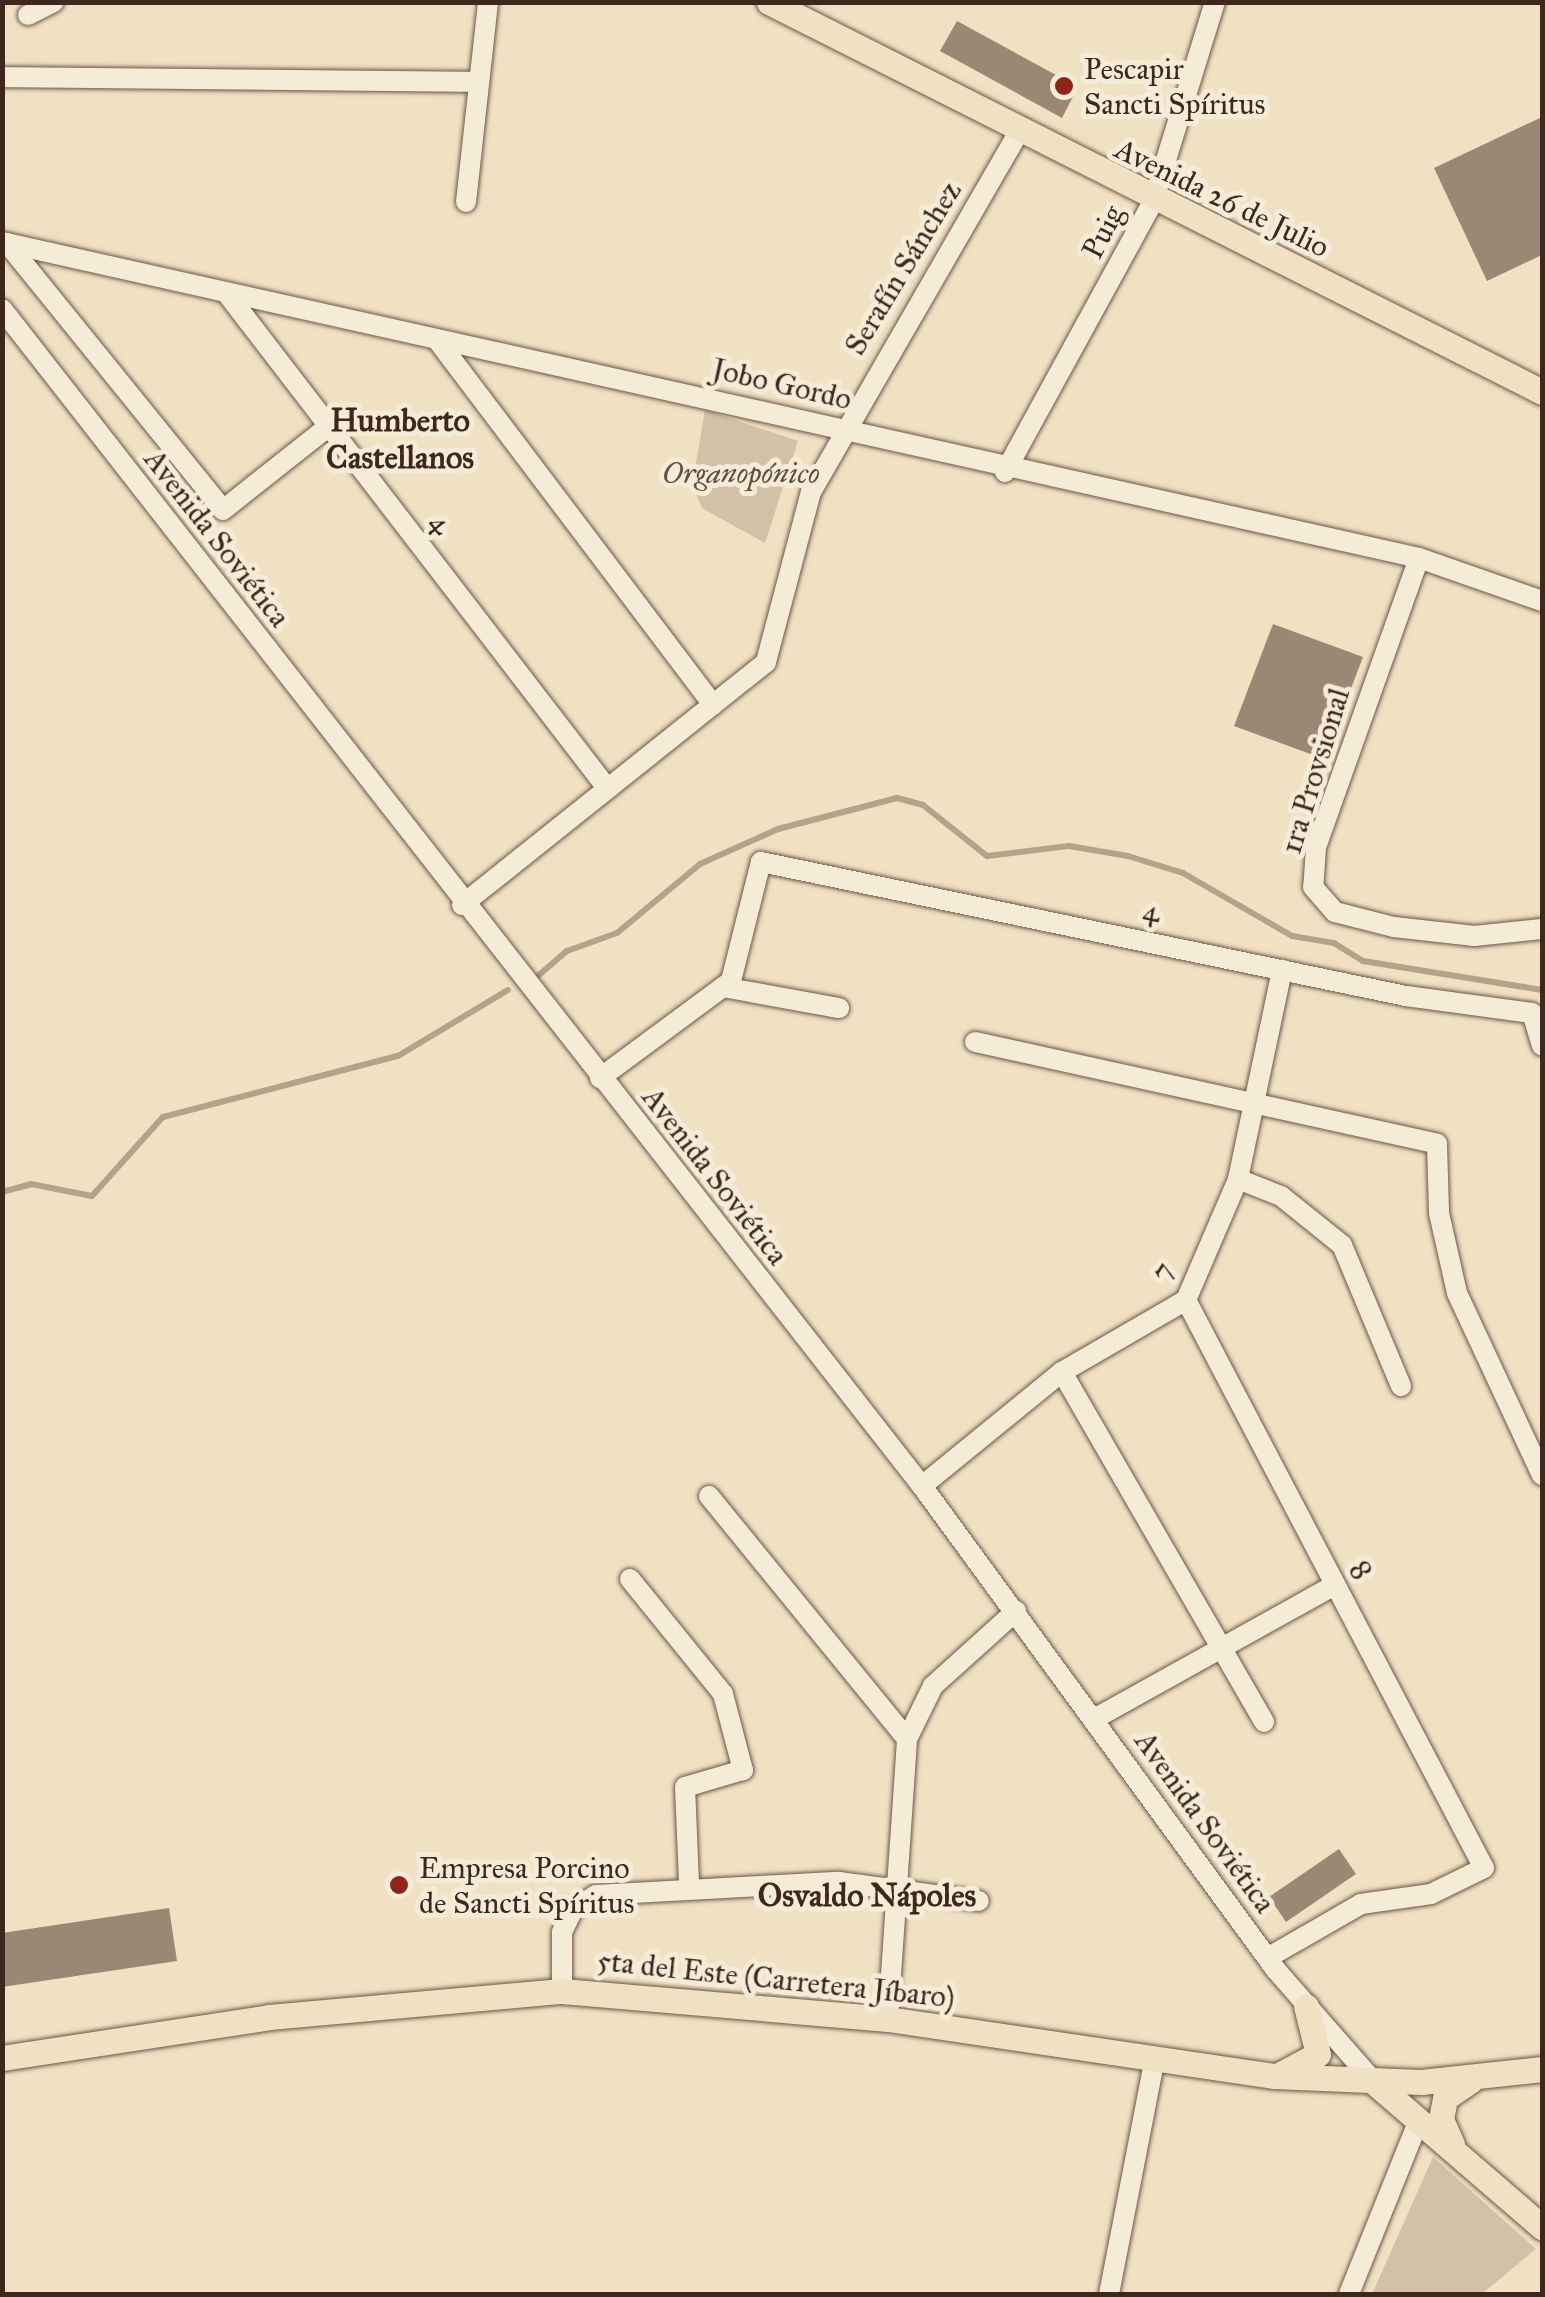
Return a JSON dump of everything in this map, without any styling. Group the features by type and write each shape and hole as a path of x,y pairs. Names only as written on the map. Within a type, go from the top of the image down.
{"main road":[{"name":"Avenida 26 de Julio","path":"769,2 1153,202 1542,392"},
{"name":"5ta del Este (Carretera Jíbaro)","path":"2,2058 269,2016 562,1991 888,2018 1274,2076 1375,2083 1542,2069"},
{"path":"1274,2076 1318,2054 1306,2006"},
{"path":"1454,2148 1441,2119 1445,2098 1459,2084 1498,2075"},
{"path":"1375,2083 1542,2227"}],"street":[{"path":"28,16 54,2"},
{"path":"466,202 488,2"},
{"name":"Puig","path":"1004,472 1153,202 1215,2"},
{"path":"2,77 479,82"},
{"name":"Serafín Sánchez","path":"712,705 766,662 790,546 842,428 1020,132"},
{"path":"5,243 222,510 328,426"},
{"name":"Jobo Gordo","path":"5,243 842,428 1004,472 1418,558 1542,601"},
{"name":"4","path":"228,294 608,788"},
{"name":"Avenida Soviética","path":"2,309 462,905 922,1486 1267,1958 1375,2083"},
{"path":"438,341 712,705 462,905"},
{"name":"1ra Provsional","path":"1418,558 1316,848 1313,887 1335,912 1394,928 1474,936 1542,929"},
{"name":"4","path":"723,987 761,862 1282,970 1532,1014 1542,1046"},
{"name":"7","path":"922,1486 1062,1372 1186,1300 1238,1179 1282,970"},
{"path":"600,1078 723,987 839,1008"},
{"path":"976,1042 1437,1144 1439,1214 1457,1293 1542,1475"},
{"path":"1238,1179 1281,1196 1342,1245 1401,1386"},
{"name":"8","path":"1186,1300 1484,1868 1431,1894 1361,1904 1267,1958"},
{"path":"1062,1372 1224,1646 1264,1722"},
{"path":"709,1496 907,1739"},
{"path":"630,1578 723,1694 744,1770 685,1787 689,1884"},
{"path":"1094,1719 1335,1585"},
{"path":"888,2018 907,1739 933,1686 1016,1612"},
{"path":"562,1991 562,1932 573,1909 596,1895 689,1884 838,1882 979,1901"},
{"path":"1109,2294 1156,2058"},
{"path":"1349,2294 1418,2120"}],"green space":[{"name":"Organopónico","path":"705,410 798,441 765,543 702,508 692,486"},
{"path":"1433,2157 1536,2249 1482,2294 1372,2294"}],"building":[{"path":"957,21 1078,87 1062,118 940,51"},
{"path":"1542,117 1542,255 1487,281 1434,168"},
{"path":"1273,624 1363,657 1324,759 1234,726"},
{"path":"1339,1849 1356,1874 1286,1922 1269,1897"},
{"path":"169,1908 177,1961 2,1987 2,1933"}],"waterway":[{"path":"539,975 567,951 617,933 700,864 778,829 897,798 923,805 987,856 1069,846 1128,856 1183,873 1292,936 1334,943 1363,961 1542,990"},
{"path":"2,1192 31,1184 92,1196 163,1117 398,1056 508,990"}],"place":[{"name":"Pescapir Sancti Spíritus","path":"1064,86"},
{"name":"Empresa Porcino de Sancti Spíritus","path":"399,1885"}],"district":[{"name":"Humberto Castellanos","path":"400,440"},
{"name":"Osvaldo Nápoles","path":"867,1896"}]}
